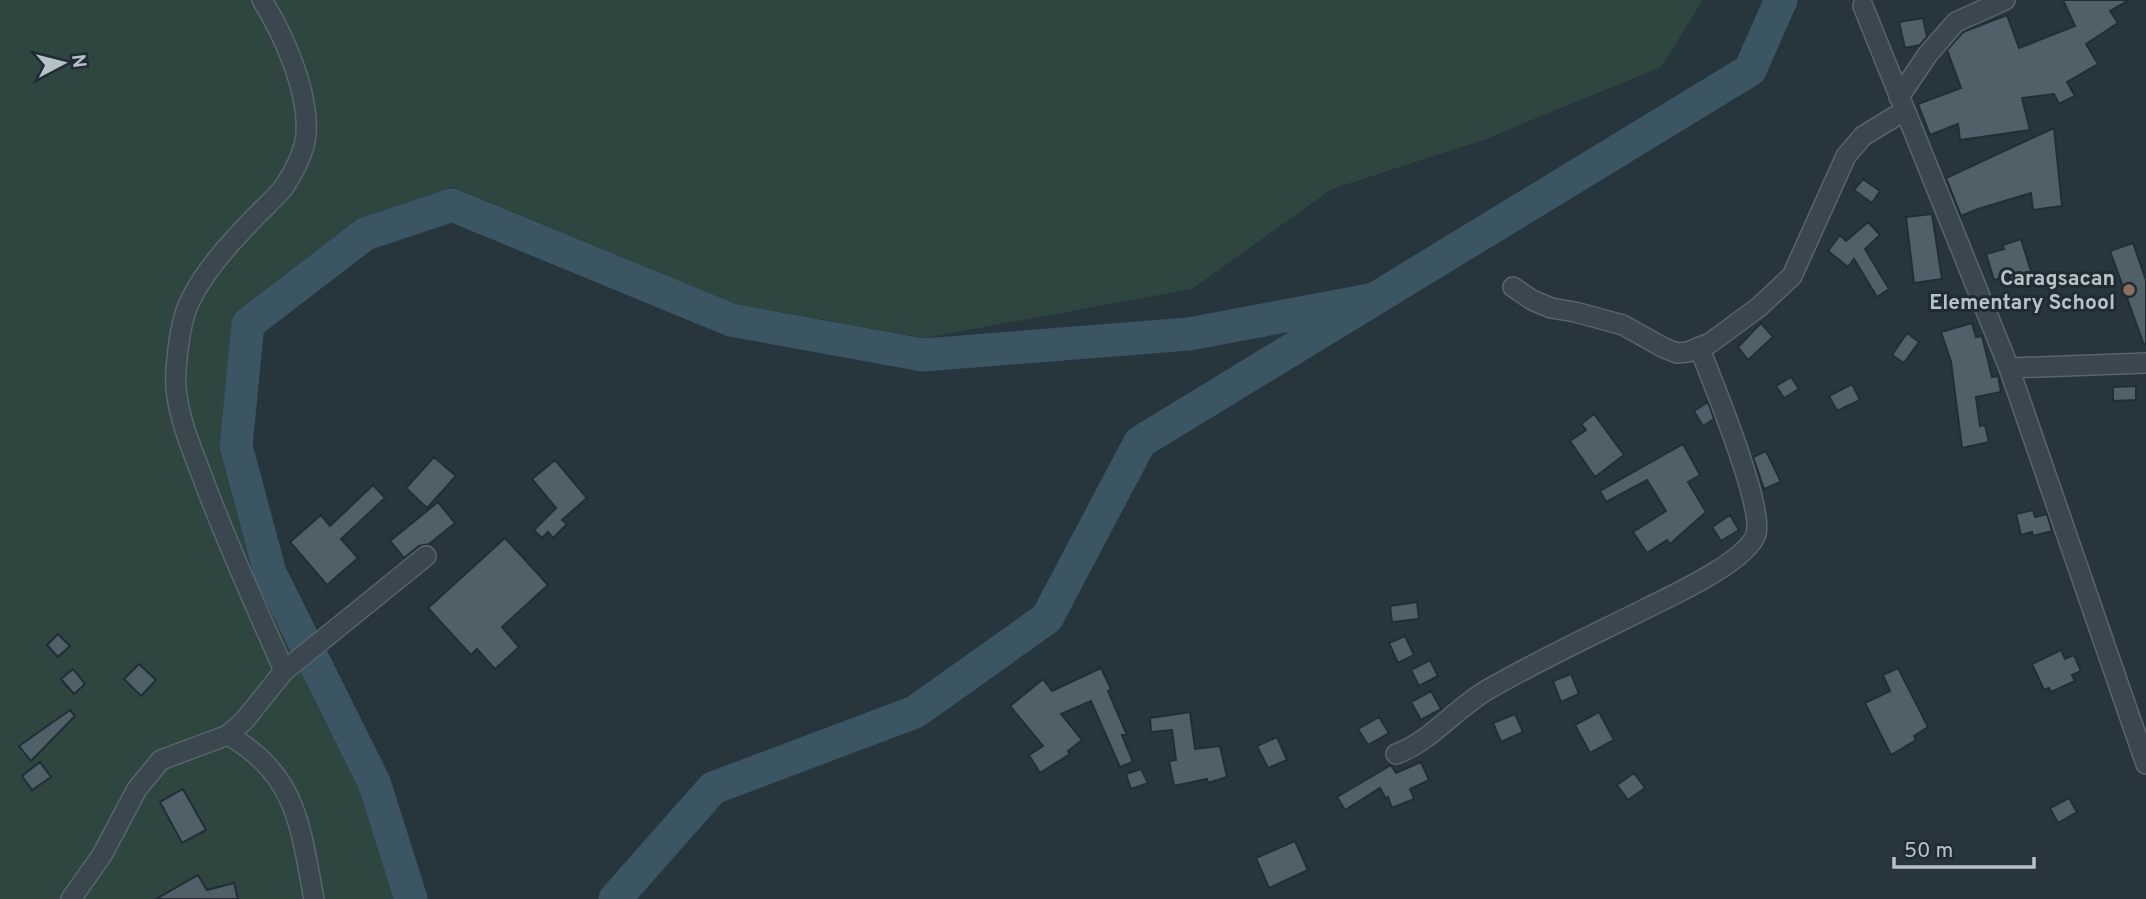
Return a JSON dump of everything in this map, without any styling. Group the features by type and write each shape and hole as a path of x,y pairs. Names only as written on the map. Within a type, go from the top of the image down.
{"street":[{"path":"262,0 283,38 293,64 306,119 306,137 296,165 284,187 224,250 191,298 180,336 176,372 179,410 190,445 218,518 285,670"},
{"path":"1513,287 1550,308 1623,325 1677,353 1710,343 1759,307 1792,276 1846,156 1863,136 1901,104 1928,54 1956,22 2005,0"},
{"path":"1863,6 2009,368 2146,764"},
{"path":"1396,754 1415,747 1485,691 1688,587 1738,557 1752,543 1756,533 1756,515 1735,442 1699,347"},
{"path":"2009,368 2146,363"},
{"path":"71,899 102,855 137,789 161,760 228,735 244,721 285,670 426,556"},
{"path":"228,735 262,758 279,778 294,806 314,899"}],"green space":[{"path":"0,0 1703,0 1661,67 1486,139 1332,189 1192,289 924,338 735,304 453,187 357,219 233,315 219,448 254,579 359,788 394,899 0,899"}],"building":[{"path":"2063,0 2129,0 2110,11 2118,23 2086,44 2098,64 2067,82 2075,96 2059,104 2054,94 2022,98 2030,130 1960,140 1958,124 1930,135 1918,104 1961,88 1947,50 1963,32 2007,15 2019,48 2075,26"},
{"path":"1923,18 1927,37 1920,45 1905,48 1899,22"},
{"path":"2054,128 2062,206 2033,210 2031,193 1961,216 1946,178"},
{"path":"1863,179 1880,191 1872,203 1854,190"},
{"path":"1932,214 1942,279 1914,283 1906,217"},
{"path":"1868,222 1880,235 1865,249 1889,289 1877,297 1854,259 1848,267 1828,251 1840,235 1846,241"},
{"path":"2021,239 2034,281 2012,288 2009,276 1994,280 1986,254 2004,249 2003,245"},
{"path":"2133,243 2146,280 2144,345 2110,251"},
{"path":"1761,323 1773,337 1748,360 1738,347"},
{"path":"1972,323 1976,337 1982,336 1992,377 1998,376 2001,392 1976,397 1980,426 1985,425 1989,442 1962,448 1951,362 1941,332"},
{"path":"1907,333 1919,342 1904,363 1892,355"},
{"path":"1791,377 1799,389 1784,398 1776,386"},
{"path":"1852,384 1860,400 1837,411 1829,396"},
{"path":"2136,386 2136,400 2113,401 2113,387"},
{"path":"1708,402 1714,419 1703,426 1694,411"},
{"path":"1594,414 1624,455 1595,477 1570,441 1586,430 1581,424"},
{"path":"1683,444 1700,475 1688,482 1706,512 1670,544 1667,540 1647,553 1633,532 1666,511 1647,480 1606,502 1600,491"},
{"path":"1766,451 1781,482 1764,489 1753,457"},
{"path":"434,457 456,476 427,508 406,488"},
{"path":"555,460 587,498 562,520 567,524 553,538 548,532 542,538 534,530 556,508 532,479"},
{"path":"373,485 385,498 341,539 358,558 327,585 290,542 321,515 330,526"},
{"path":"438,502 455,523 429,544 419,546 404,558 390,541"},
{"path":"2033,510 2035,517 2047,514 2052,531 2033,536 2032,532 2021,535 2016,514"},
{"path":"1730,515 1739,530 1721,541 1712,527"},
{"path":"505,538 548,585 502,627 519,647 495,669 477,649 471,655 428,608"},
{"path":"1417,602 1419,619 1392,622 1390,606"},
{"path":"58,634 70,646 58,657 47,645"},
{"path":"1405,636 1414,655 1398,663 1389,643"},
{"path":"2061,650 2065,659 2074,655 2081,671 2072,675 2075,681 2051,692 2049,688 2044,690 2032,664"},
{"path":"1430,660 1438,676 1419,686 1411,670"},
{"path":"139,664 156,680 141,696 124,679"},
{"path":"1101,668 1127,735 1122,735 1133,762 1120,767 1091,701 1061,714 1082,740 1068,751 1070,754 1040,773 1029,755 1043,746 1010,706 1043,679 1052,691"},
{"path":"1898,668 1928,727 1914,736 1916,740 1891,755 1865,703 1890,691 1883,675"},
{"path":"73,669 85,684 74,694 61,679"},
{"path":"1571,674 1579,694 1561,702 1553,681"},
{"path":"1431,691 1441,709 1421,720 1411,702"},
{"path":"70,710 75,716 31,761 19,746"},
{"path":"1190,712 1195,749 1220,746 1227,777 1208,783 1207,779 1174,786 1169,761 1176,760 1172,730 1151,732 1150,718"},
{"path":"1599,712 1614,740 1590,753 1575,725"},
{"path":"1515,714 1523,732 1501,742 1493,723"},
{"path":"1379,717 1389,733 1368,745 1358,729"},
{"path":"1277,737 1287,760 1268,768 1257,746"},
{"path":"40,762 51,777 32,790 22,776"},
{"path":"1421,762 1429,780 1410,789 1414,799 1392,808 1388,797 1386,799 1380,788 1345,810 1337,797 1391,765 1396,773"},
{"path":"1141,769 1148,783 1131,789 1126,774"},
{"path":"1634,773 1645,788 1628,800 1617,785"},
{"path":"183,789 206,830 182,843 160,802"},
{"path":"2069,798 2077,812 2058,823 2050,808"},
{"path":"1295,841 1308,870 1269,888 1256,858"},
{"path":"198,875 207,890 234,883 238,899 156,899"}],"waterway":[{"path":"615,899 713,788 915,712 1047,618 1140,442 1750,70 1781,0"},
{"path":"411,899 374,782 270,573 236,446 248,324 365,234 452,205 731,320 923,355 1189,334 1375,299"}],"place":[{"name":"Caragsacan Elementary School","path":"2129,290"}]}
